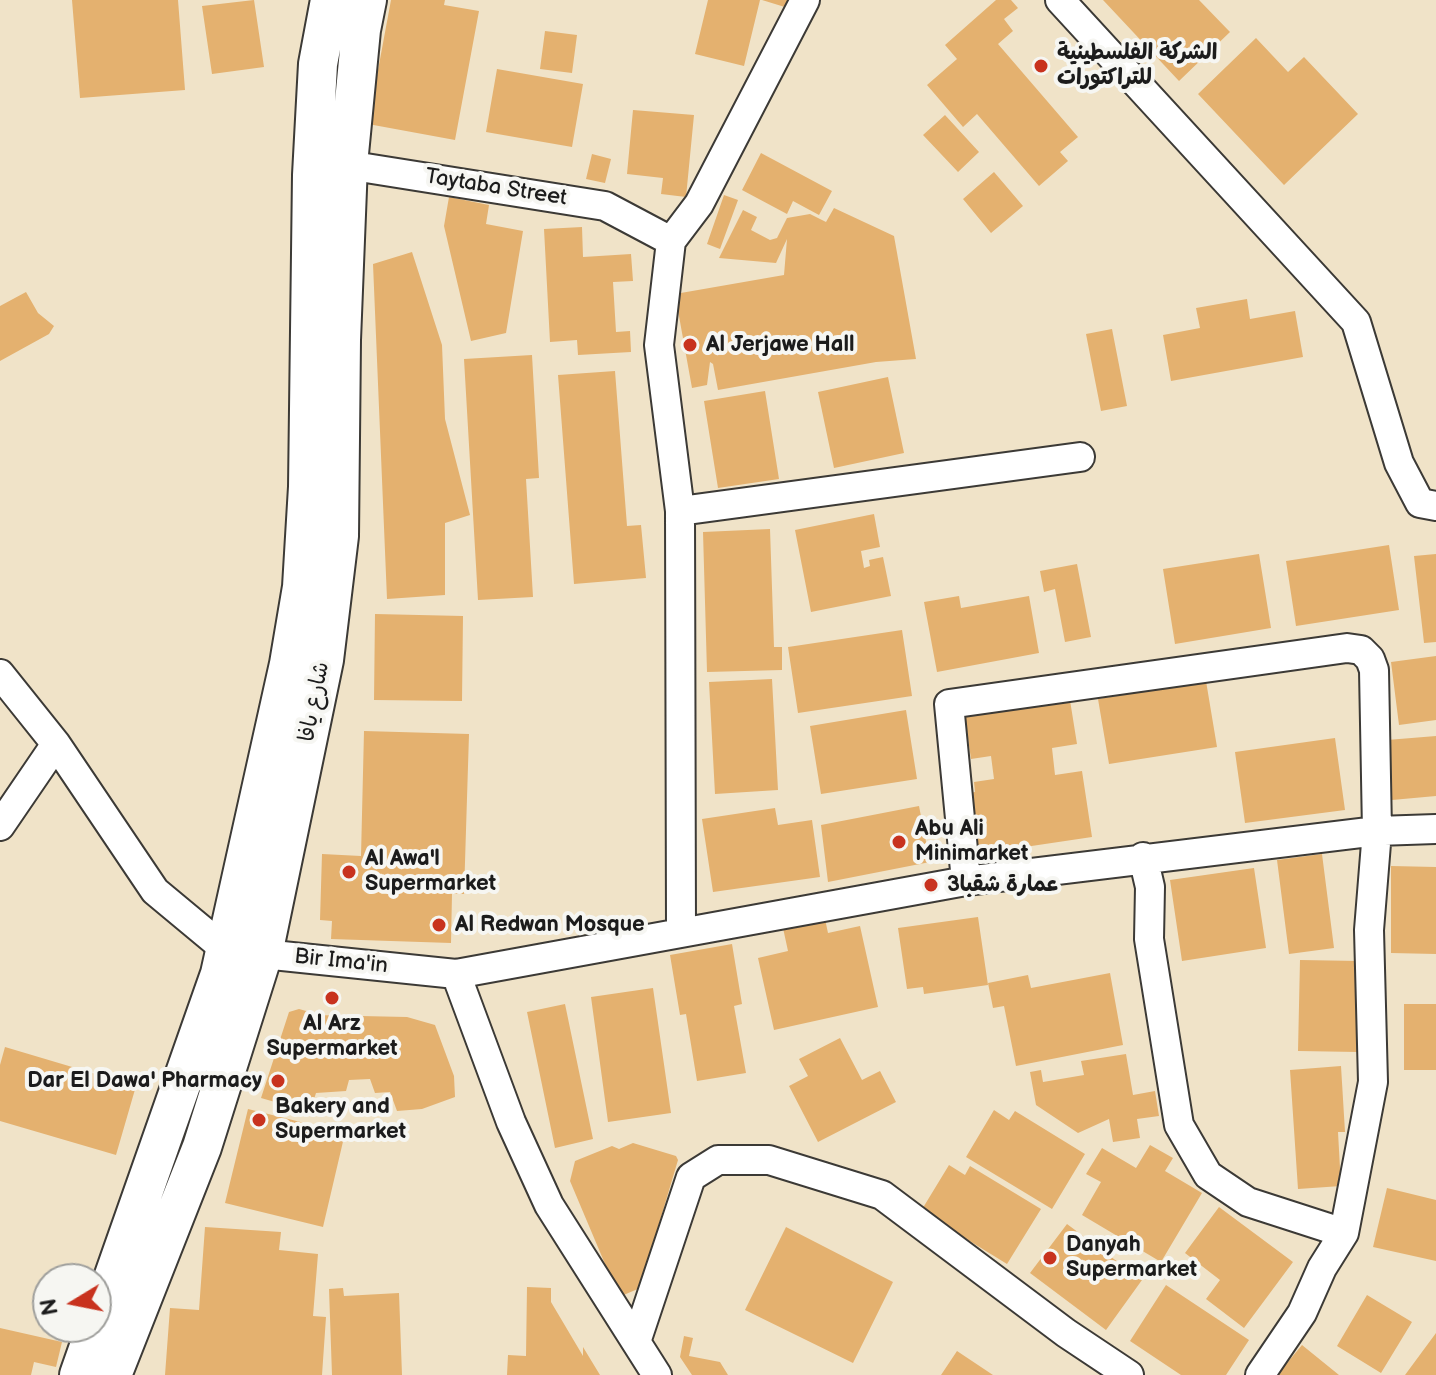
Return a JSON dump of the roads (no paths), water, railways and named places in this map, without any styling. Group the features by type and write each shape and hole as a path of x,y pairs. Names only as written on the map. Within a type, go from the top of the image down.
{"main road":[{"name":"شارع يافا","path":"112,1375 202,1147 263,954 324,660 339,536 341,340 330,162 318,64 330,0"},
{"name":"شارع يافا","path":"79,1375 220,974 289,664 302,587 330,162 367,0"}],"street":[{"path":"681,931 680,511 659,345 671,241 699,204 805,0"},
{"path":"1060,0 1356,322 1399,463 1420,503 1436,506"},
{"name":"Taytaba Street","path":"330,162 605,206 671,241"},
{"path":"680,511 1080,457"},
{"path":"966,881 949,704 1347,648 1361,650 1374,670 1377,831 1369,930 1373,1082 1344,1233 1322,1268 1302,1313 1260,1375"},
{"path":"0,674 56,744 155,891 226,950"},
{"path":"0,826 56,744"},
{"name":"Bir Ima'in","path":"226,950 456,974 966,881 1143,857 1377,831 1436,829"},
{"path":"1143,857 1150,887 1149,939 1179,1125 1208,1175 1248,1202 1344,1233"},
{"path":"456,974 511,1122 549,1205 657,1375"},
{"path":"636,1342 691,1177 718,1160 769,1160 882,1195 1066,1333 1129,1375"}],"place":[{"name":"الشركة الفلسطينية للتراكتورات","path":"1041,66"},
{"name":"Al Jerjawe Hall","path":"690,345"},
{"name":"Abu Ali Minimarket","path":"899,842"},
{"name":"Al Awa'l Supermarket","path":"349,872"},
{"name":"عمارة شقبا3","path":"931,885"},
{"name":"Al Redwan Mosque","path":"439,925"},
{"name":"Al Arz Supermarket","path":"332,998"},
{"name":"Dar El Dawa' Pharmacy","path":"278,1081"},
{"name":"Bakery and Supermarket","path":"259,1120"},
{"name":"Danyah Supermarket","path":"1050,1258"}]}
